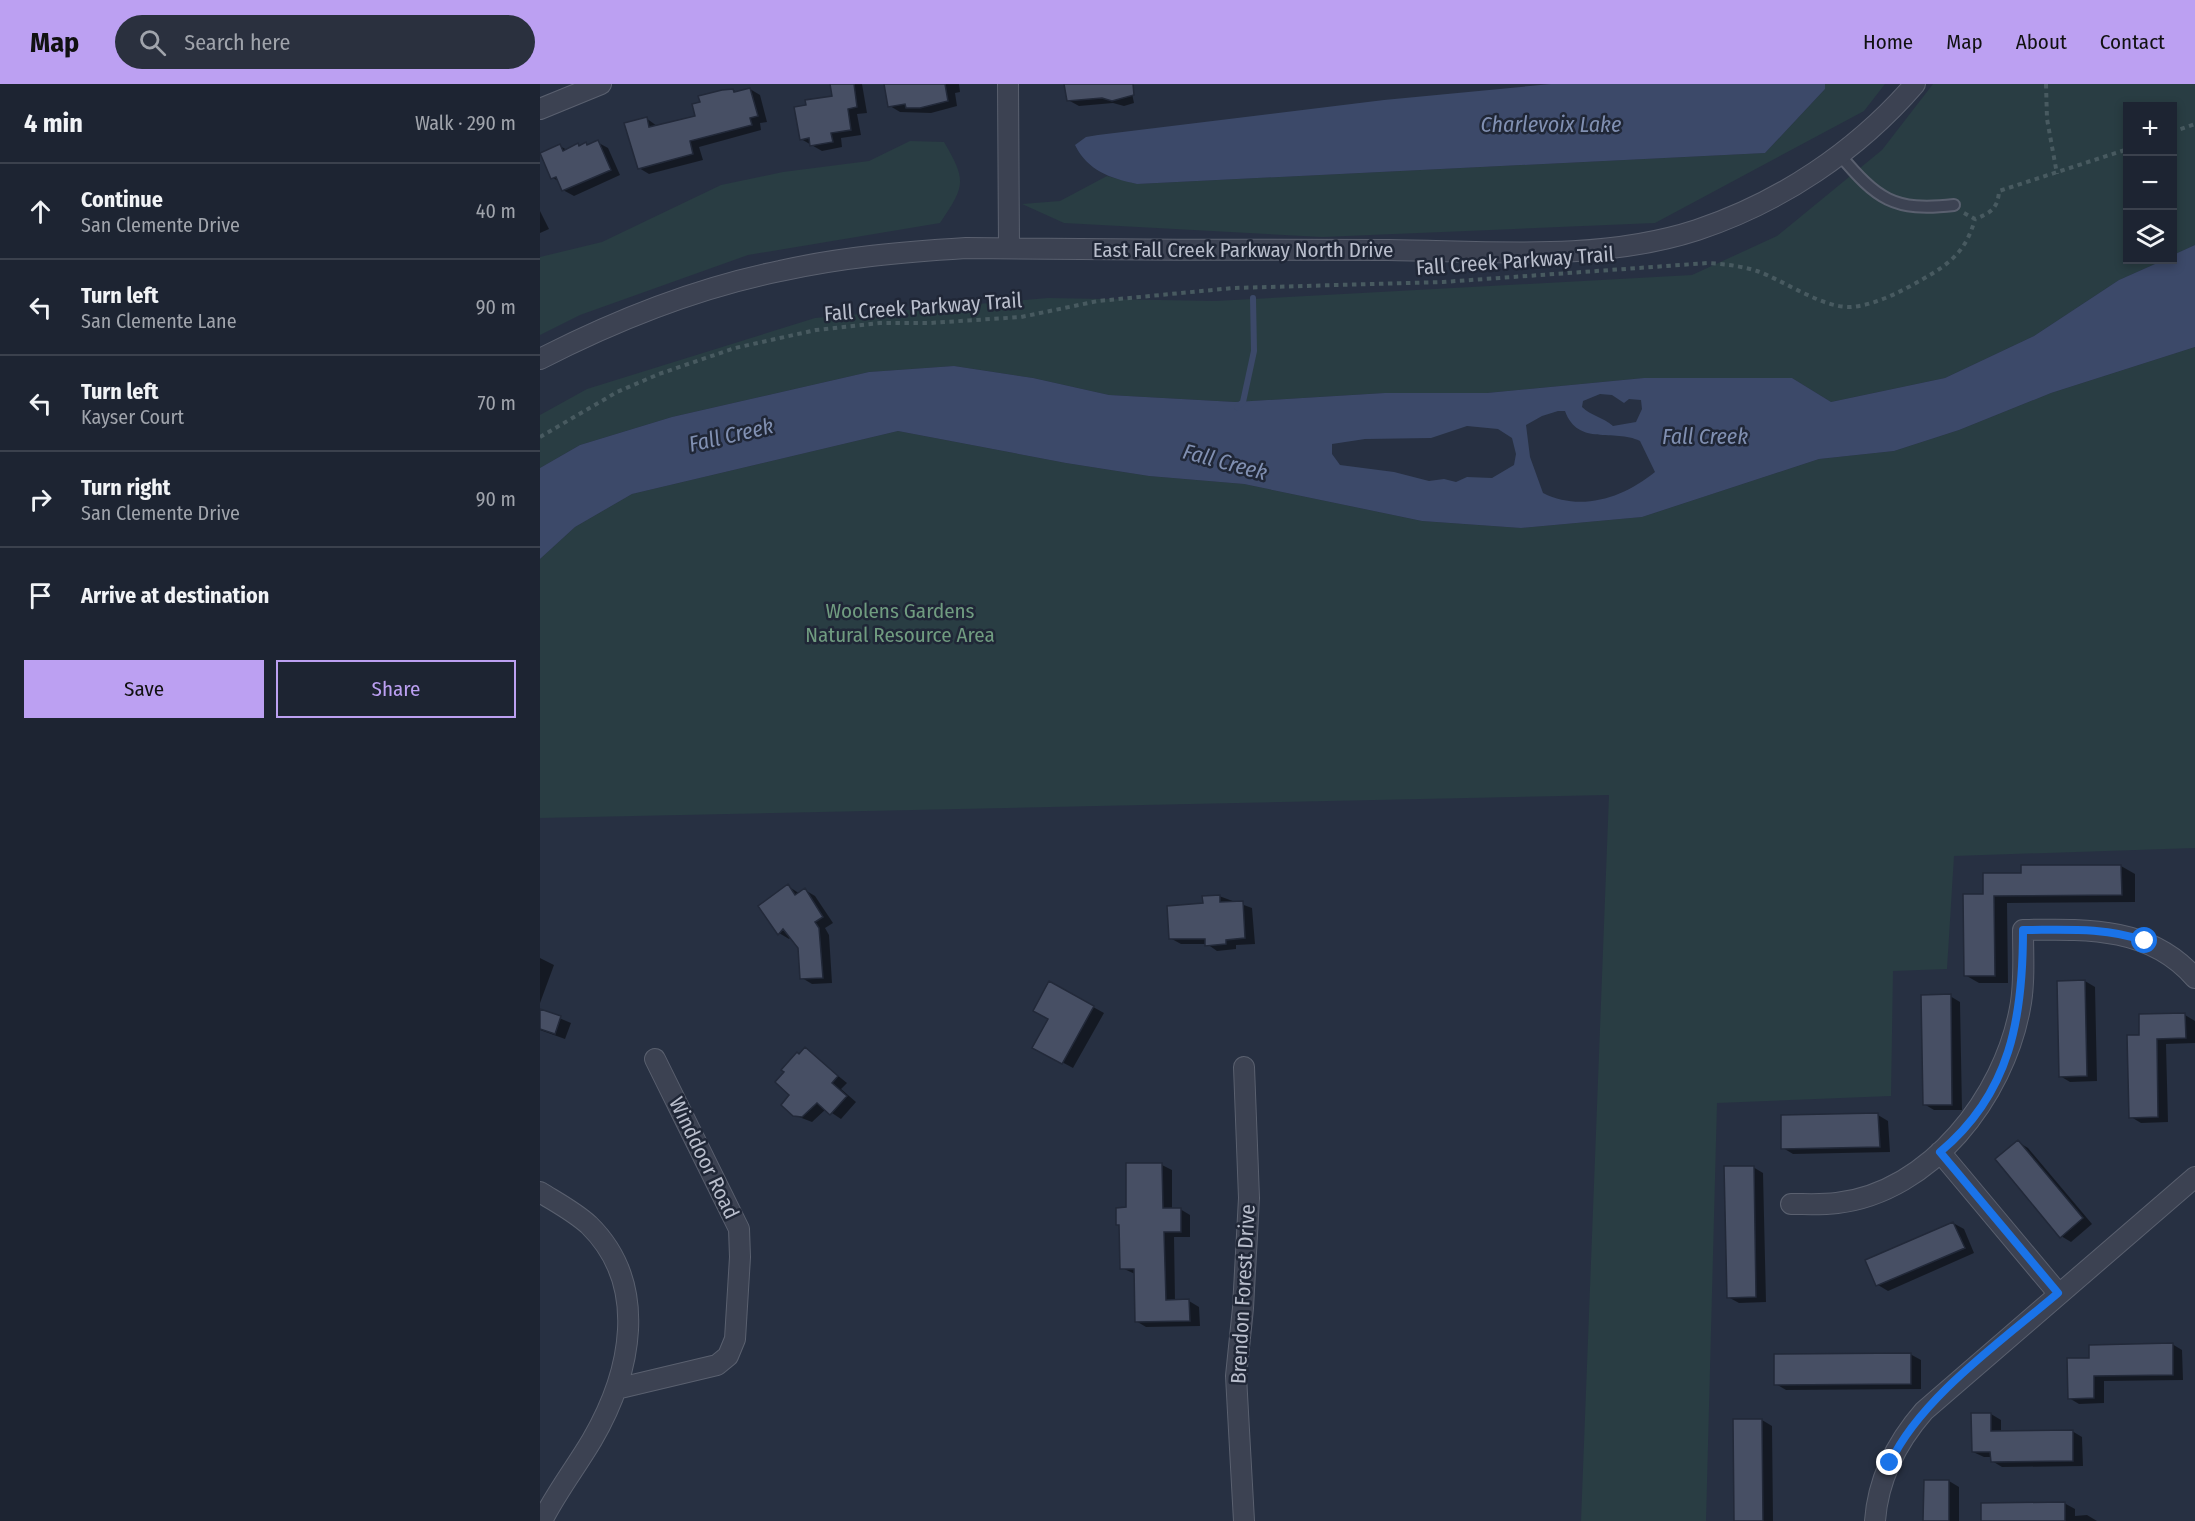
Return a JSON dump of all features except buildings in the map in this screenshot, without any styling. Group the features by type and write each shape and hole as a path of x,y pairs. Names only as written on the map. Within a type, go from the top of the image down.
{"street":[{"path":"540,109 601,84"},
{"path":"1008,84 1009,248"},
{"name":"East Fall Creek Parkway North Drive","path":"540,359 656,307 765,274 895,253 966,248 1550,251 1614,246 1673,236 1728,218 1784,192 1869,131 1915,84"},
{"path":"1791,1204 1837,1203 1880,1191 1904,1178 1940,1152 1959,1134 1981,1106 2009,1050 2021,999 2023,930 2086,929 2129,936 2168,954 2195,978"},
{"name":"Winddoor Road","path":"616,1389 717,1365 728,1356 735,1339 740,1257 737,1222 655,1059"},
{"name":"Brendon Forest Drive","path":"1244,1067 1249,1198 1243,1308 1236,1376 1244,1521"},
{"path":"1940,1152 2058,1293"},
{"path":"1875,1521 1881,1488 1890,1463 1902,1439 1918,1418 1936,1399 2195,1177"},
{"path":"540,1192 590,1227 620,1270 627,1297 629,1323 624,1361 616,1389 598,1430 542,1521"}],"lane":[{"path":"1839,154 1864,184 1883,199 1912,206 1954,205"}],"path":[{"path":"2046,84 2048,119 2057,174"},
{"path":"2177,130 2195,124"},
{"name":"Fall Creek Parkway Trail","path":"540,436 617,392 695,360 773,339 852,325 1021,317 1098,301 1233,288 1454,281 1708,263 1728,264 1758,272 1839,306 1865,304 1911,285 1947,264 1970,239 1975,219 1990,212 1996,206 2000,192 2123,150"}],"green space":[{"path":"1825,84 1885,84 1864,111 1655,223 1322,237 1064,223 1022,204 1060,201 1107,176 1137,184 1765,153 1825,89"},
{"path":"1933,84 2195,84 2195,245 2177,253 2177,102 2123,102 2123,264 2155,264 2119,280 2034,336 1945,378 1831,402 1792,378 1644,378 1487,393 1385,393 1235,402 1109,395 1033,378 954,366 869,372 672,417 580,445 540,468 540,415 587,389 815,318 1048,298 1215,301 1692,275 1777,236 1882,150"},
{"path":"910,141 944,142 957,166 960,183 958,191 940,223 748,255 580,315 540,335 540,257 602,242 721,185 783,172 869,161"},
{"name":"Woolens Gardens Natural Resource Area","path":"2195,347 2195,848 1954,856 1947,969 1893,971 1891,1096 1717,1103 1706,1521 1581,1521 1609,795 540,818 540,559 575,527 632,494 898,431 1066,463 1149,476 1244,484 1422,521 1521,528 1642,517 1819,459 1894,451 1959,430 2051,393"}],"water":[{"name":"Charlevoix Lake","path":"1551,84 1825,84 1825,89 1765,153 1137,184 1109,176 1093,167 1080,154 1075,145 1086,137 1098,135 1384,100"},
{"name":"Fall Creek","path":"2195,245 2195,347 2051,393 1959,430 1894,451 1819,459 1642,517 1521,528 1422,521 1244,484 1149,476 1066,463 898,431 632,494 575,527 540,559 540,468 580,445 672,417 869,372 954,366 1033,378 1109,395 1235,402 1385,393 1487,393 1644,378 1792,378 1831,402 1945,378 2034,336 2119,280 2155,264 2177,264 2177,253","holes":["1600,394 1612,395 1624,403 1629,399 1641,400 1642,409 1636,422 1613,426 1582,407 1583,401","1565,411 1571,422 1588,433 1630,437 1640,441 1655,472 1616,495 1587,502 1557,499 1543,493 1530,457 1526,425 1542,416","1467,426 1498,429 1512,438 1516,454 1514,465 1492,478 1467,477 1456,482 1444,479 1429,481 1394,472 1340,465 1332,454 1332,444 1365,439 1431,438"]}],"waterway":[{"path":"1237,407 1243,402 1254,351 1253,298"}],"route":[{"path":"1890,1463 1902,1439 1924,1411 2058,1293 1940,1152 1959,1134 1981,1106 1999,1075 2009,1050 2017,1024 2021,999 2023,930 2086,929 2145,941"}]}
